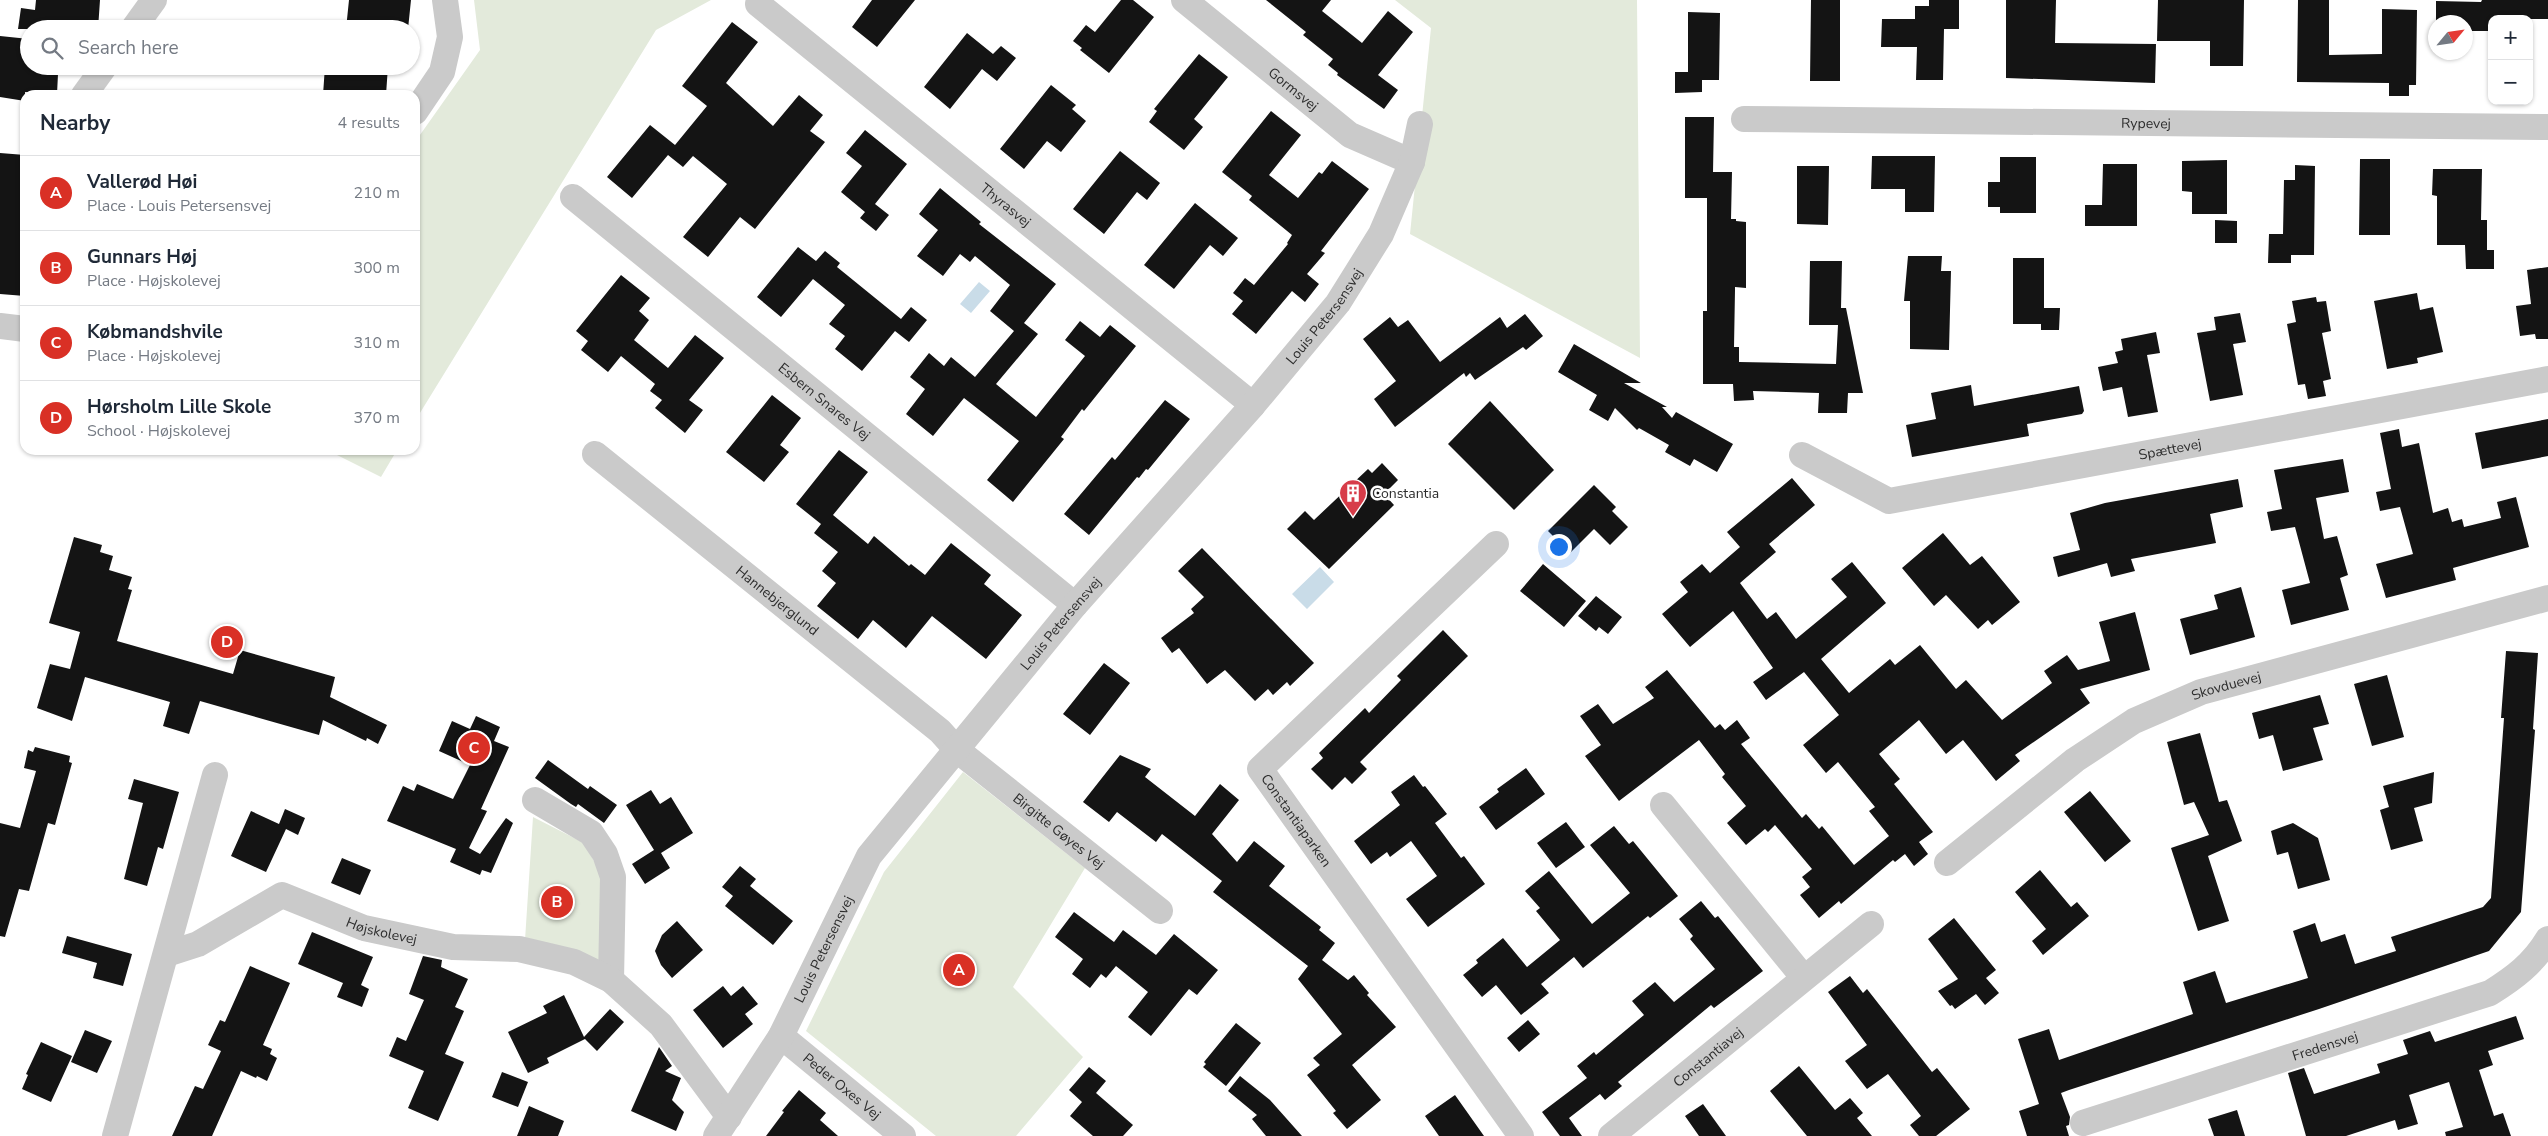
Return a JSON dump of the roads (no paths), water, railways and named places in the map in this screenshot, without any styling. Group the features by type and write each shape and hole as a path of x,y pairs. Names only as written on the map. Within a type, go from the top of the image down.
{"street":[{"path":"139,20 154,0"},
{"path":"420,105 442,72 450,37 445,0"},
{"name":"Gormsvej","path":"1184,0 1350,135 1412,162"},
{"name":"Thyrasvej","path":"758,4 1253,405"},
{"path":"88,90 98,75"},
{"name":"Rypevej","path":"1744,119 2548,127"},
{"name":"Louis Petersensvej","path":"722,1127 781,1036 869,856 1076,605 1253,405 1338,303 1382,234 1412,162 1420,124"},
{"name":"Esbern Snares Vej","path":"573,197 1076,605"},
{"path":"0,326 20,328"},
{"name":"Spættevej","path":"1802,455 1889,501 2548,379"},
{"name":"Hannebjerglund","path":"595,454 940,731 957,750"},
{"name":"Constantiaparken","path":"1496,544 1260,769 1521,1136"},
{"name":"Skovduevej","path":"1947,863 2075,760 2134,721 2201,692 2548,598"},
{"name":"Birgitte Gøyes Vej","path":"957,750 1160,911"},
{"path":"115,1136 168,954 215,775"},
{"path":"536,800 591,833 605,854 613,878 611,980"},
{"path":"1664,805 1804,978"},
{"name":"Højskolevej","path":"168,954 198,944 282,895 364,928 452,947 519,949 574,962 611,980 661,1025 722,1127"},
{"name":"Constantiavej","path":"1612,1136 1871,924"},
{"name":"Fredensvej","path":"2084,1123 2490,993 2517,976 2538,955 2548,939"},
{"name":"Peder Oxes Vej","path":"781,1036 903,1136"}],"water":[{"path":"979,282 990,291 971,313 960,304"},
{"path":"1320,567 1334,582 1307,609 1292,594"}],"place":[{"name":"Constantia","path":"1353,517"},
{"name":"Hørsholm Lille Skole","path":"227,642"},
{"name":"Købmandshvile","path":"474,748"},
{"name":"Gunnars Høj","path":"557,902"},
{"name":"Vallerød Høi","path":"959,970"}]}
